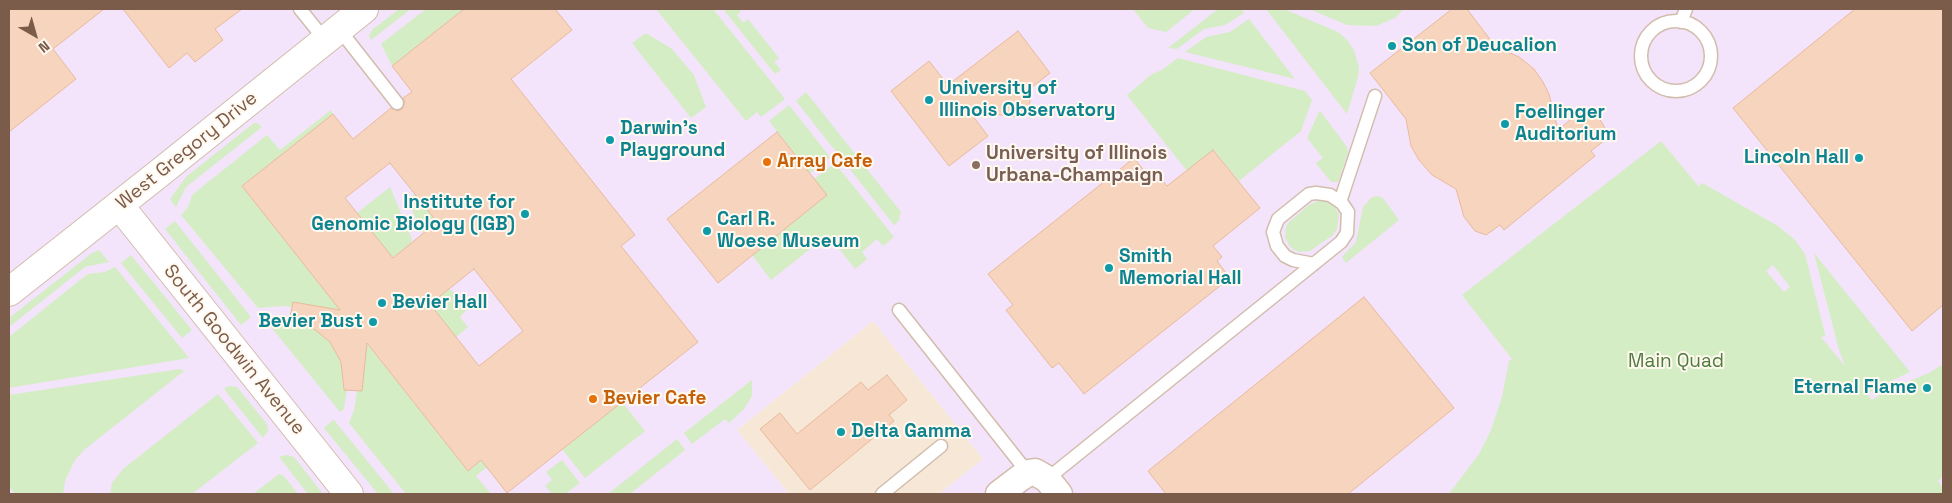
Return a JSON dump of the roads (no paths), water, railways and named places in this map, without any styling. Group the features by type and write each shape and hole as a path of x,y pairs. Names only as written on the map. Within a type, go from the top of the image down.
{"street":[{"name":"West Gregory Drive","path":"9,292 364,9"},
{"name":"South Goodwin Avenue","path":"119,205 349,494"},
{"path":"999,494 1045,482"}],"lane":[{"path":"300,9 332,34 397,103"},
{"path":"1682,22 1686,9"},
{"path":"1673,21 1682,22 1695,26 1703,34 1709,44 1711,54 1710,65 1698,83 1688,89 1678,91 1667,90 1657,86 1645,73 1641,59 1641,48 1649,34 1662,24 1673,21"},
{"path":"1340,202 1375,96"},
{"path":"899,310 1045,482 1314,264 1341,242 1347,233 1348,212 1340,202 1330,195 1316,193 1309,194 1278,219 1273,232 1277,246 1285,256 1293,260 1314,264"},
{"path":"882,494 941,446"}],"place":[{"name":"Son of Deucalion","path":"1392,46"},
{"name":"University of Illinois Observatory","path":"929,100"},
{"name":"Foellinger Auditorium","path":"1505,124"},
{"name":"Darwin's Playground","path":"610,140"},
{"name":"Lincoln Hall","path":"1859,158"},
{"name":"Array Cafe","path":"767,162"},
{"name":"University of Illinois Urbana-Champaign","path":"976,165"},
{"name":"Institute for Genomic Biology (IGB)","path":"525,214"},
{"name":"Carl R. Woese Museum","path":"707,231"},
{"name":"Smith Memorial Hall","path":"1109,268"},
{"name":"Bevier Hall","path":"382,303"},
{"name":"Bevier Bust","path":"373,322"},
{"name":"Eternal Flame","path":"1927,388"},
{"name":"Bevier Cafe","path":"593,399"},
{"name":"Delta Gamma","path":"841,432"}],"park label":[{"name":"Main Quad","path":"1676,362"}]}
